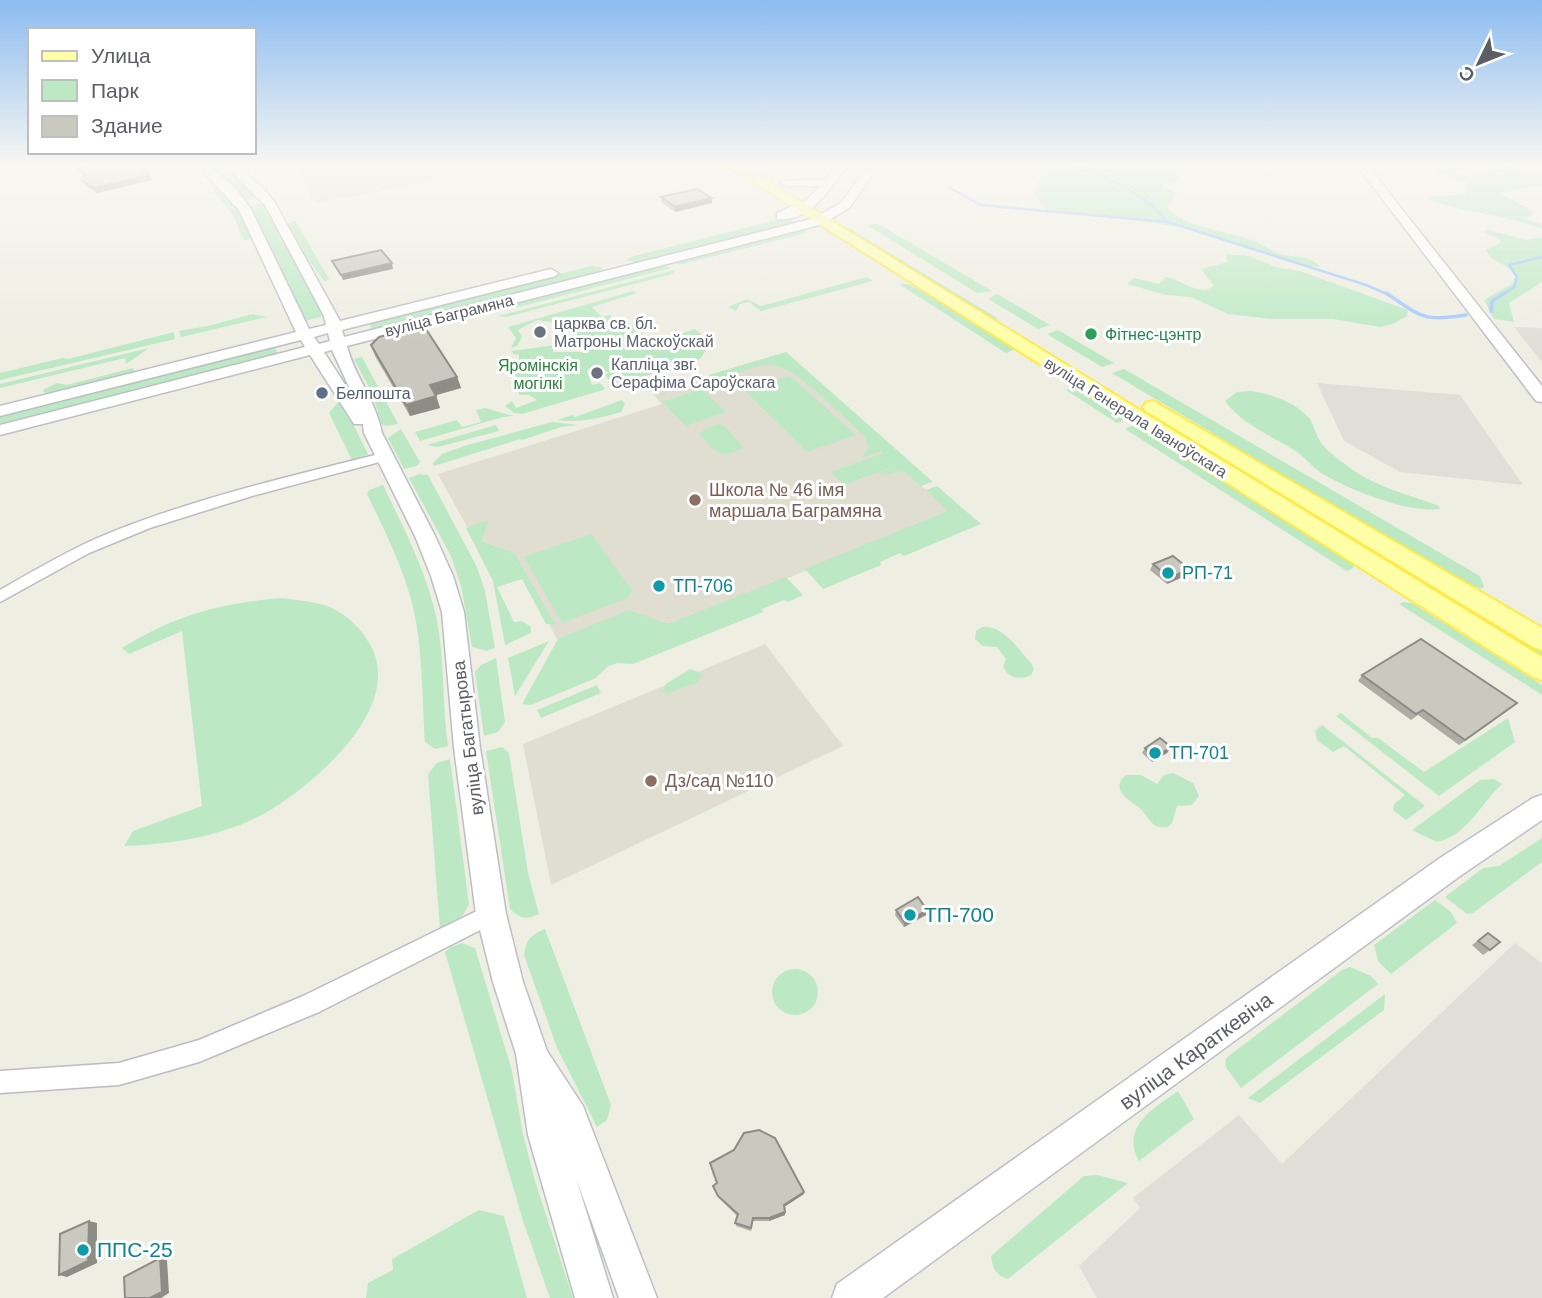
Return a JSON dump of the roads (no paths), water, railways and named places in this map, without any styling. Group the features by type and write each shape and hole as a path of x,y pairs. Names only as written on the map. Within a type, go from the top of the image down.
{"main road":[{"name":"вуліца Генерала Іваноўскага","path":"827,225 1000,323"},
{"name":"вуліца Генерала Іваноўскага","path":"851,225 1542,670"},
{"name":"вуліца Генерала Іваноўскага","path":"1146,413 1542,640"}],"street":[{"name":"вуліца Багатырова","path":"251,225 304,334 325,362 355,415 373,433"},
{"name":"вуліца Багатырова","path":"281,225 331,316 342,358 369,410 373,433 383,457 425,536 442,576 453,612 467,748 491,915 508,982 532,1054 545,1135 594,1298"},
{"name":"вуліца Баграмяна","path":"0,411 304,334 336,335 599,270 643,266 802,225"},
{"path":"1409,225 1542,397"},
{"path":"643,266 623,263 624,256 650,249"},
{"name":"вуліца Баграмяна","path":"0,430 314,350 336,335 563,270"},
{"path":"0,597 114,536 383,457"},
{"name":"вуліца Караткевіча","path":"850,1298 1450,867 1542,806"},
{"path":"0,1082 119,1074 199,1051 311,1004 491,915"},
{"name":"вуліца Багатырова","path":"532,1054 571,1118 638,1298"}],"waterway":[{"path":"1176,225 1366,285 1389,295"},
{"path":"1505,293 1514,287 1517,277 1509,265 1542,257"},
{"path":"1491,311 1492,301 1505,293"},
{"path":"1389,295 1423,316 1440,318 1466,315"}],"place":[{"name":"царква св. бл. Матроны Маскоўскай","path":"540,332"},
{"name":"Фітнес-цэнтр","path":"1091,334"},
{"name":"Капліца звг. Серафіма Сароўскага","path":"597,373"},
{"name":"Белпошта","path":"322,393"},
{"name":"Школа № 46 імя маршала Баграмяна","path":"695,500"},
{"name":"РП-71","path":"1168,573"},
{"name":"ТП-706","path":"659,586"},
{"name":"ТП-701","path":"1155,753"},
{"name":"Дз/сад №110","path":"651,781"},
{"name":"ТП-700","path":"910,915"},
{"name":"ППС-25","path":"83,1250"}],"park label":[{"name":"Яромінскія могілкі","path":"538,374"}]}
